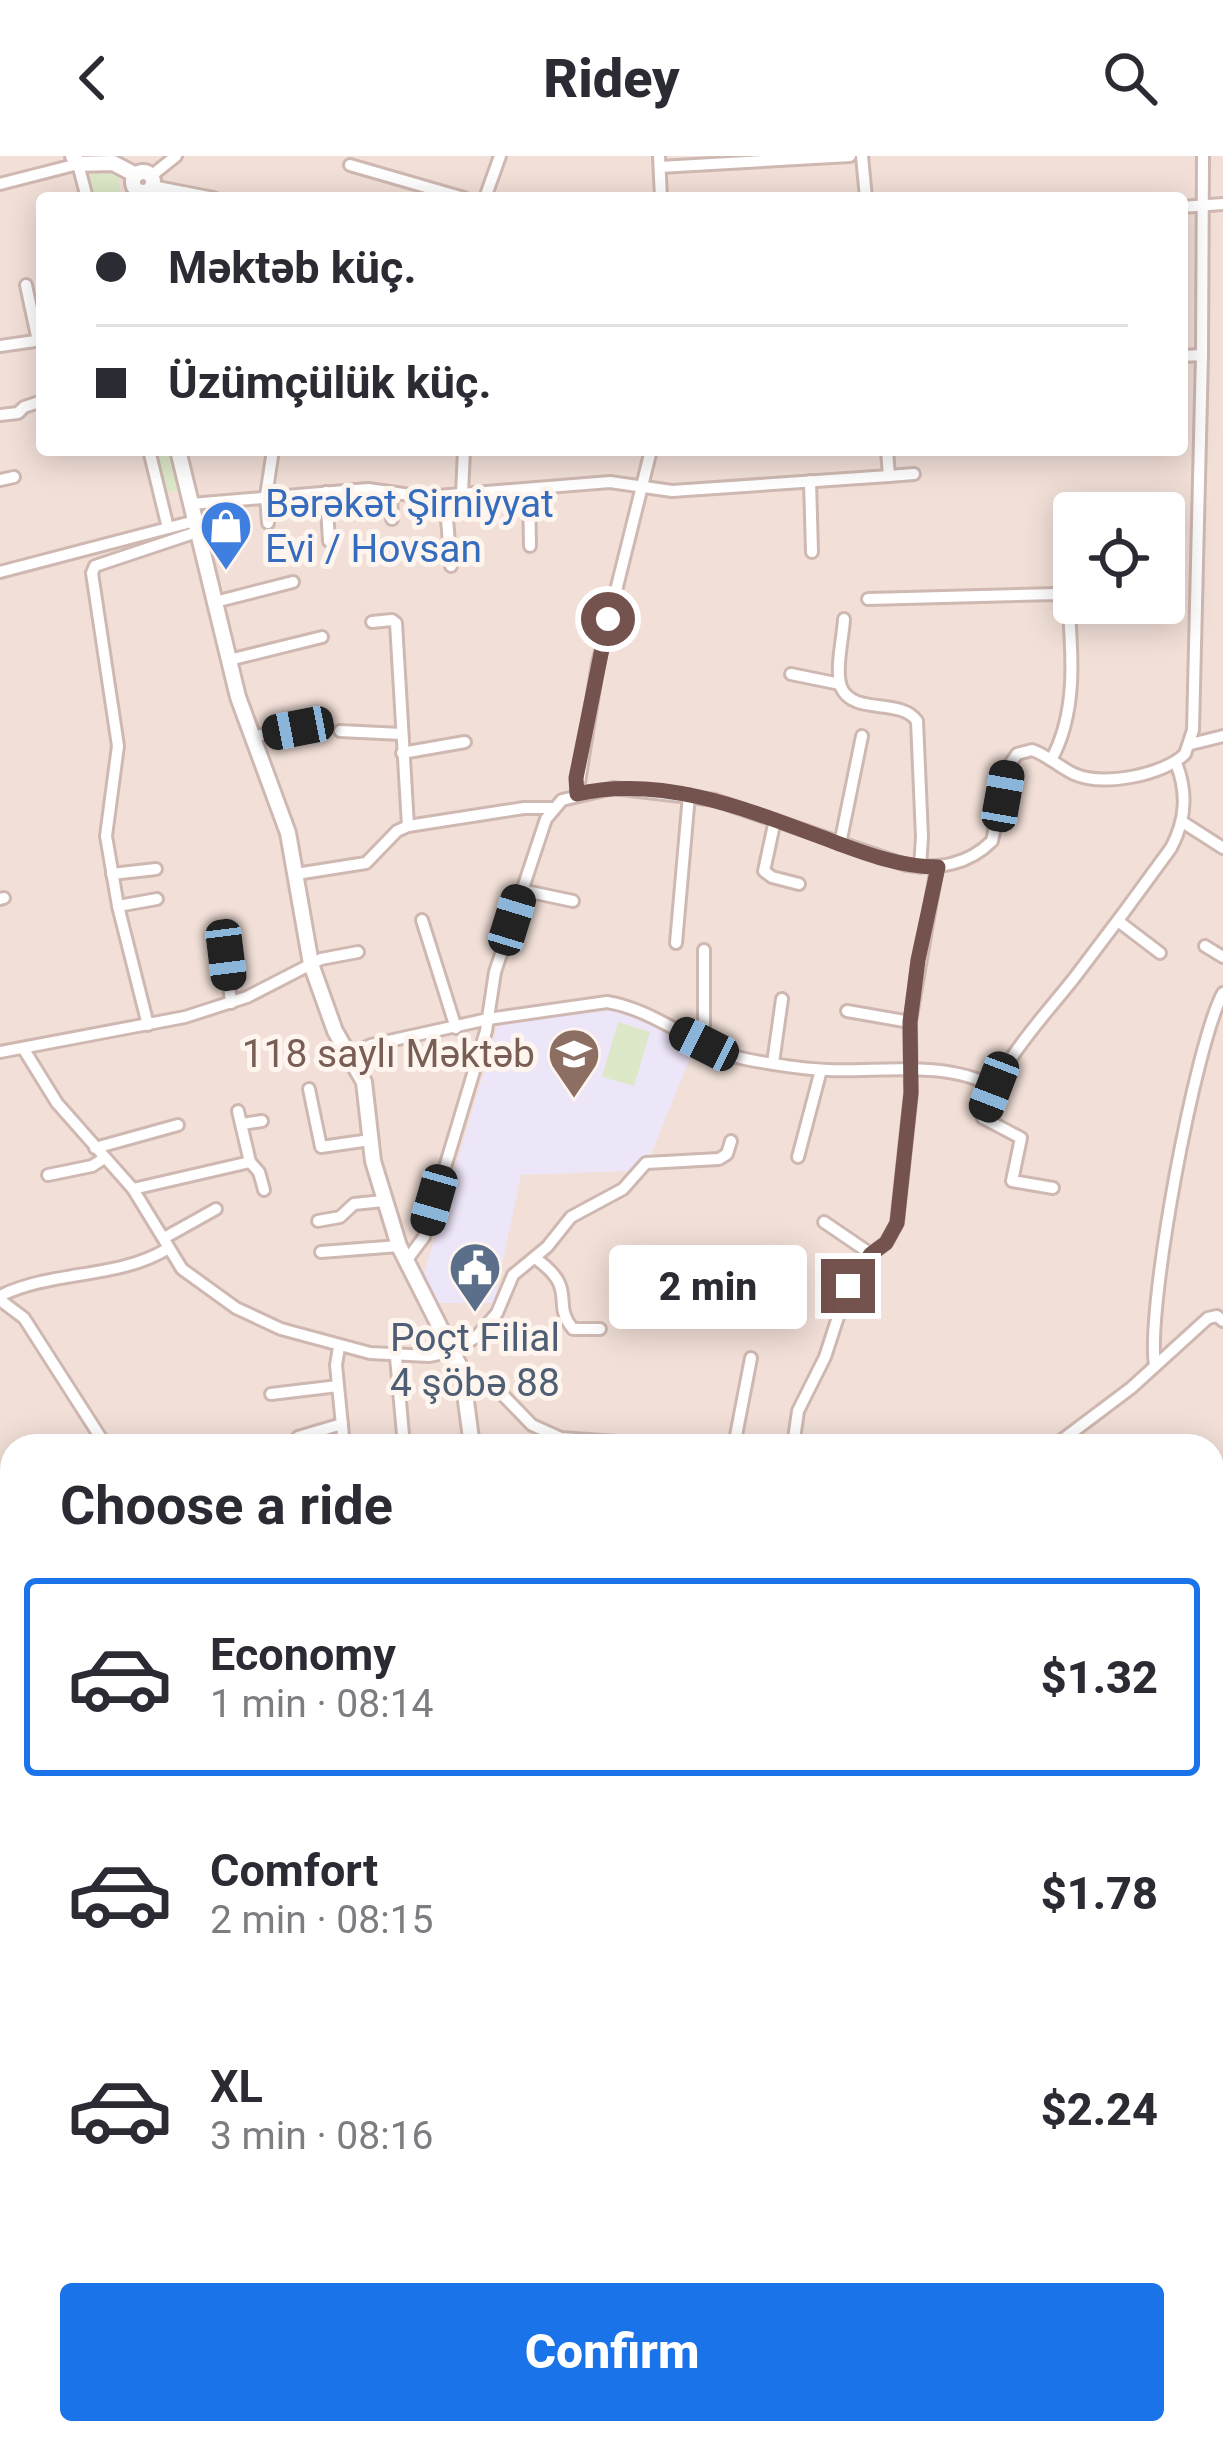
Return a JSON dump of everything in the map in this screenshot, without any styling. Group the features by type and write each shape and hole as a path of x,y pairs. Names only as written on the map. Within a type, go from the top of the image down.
{"street":[{"path":"143,185 176,156"},
{"path":"486,192 500,156"},
{"path":"661,192 659,162 850,156"},
{"path":"862,156 865,192"},
{"path":"296,874 366,863 408,826 553,808 577,794 613,788 689,796 920,867 938,867 966,860 992,841 1012,758 1031,750 1075,774 1094,778 1147,774 1176,763 1191,744 1203,156"},
{"path":"0,184 76,160 121,161 143,185 181,192"},
{"path":"76,160 84,192"},
{"path":"350,165 443,192"},
{"path":"1188,206 1223,203"},
{"path":"26,285 36,325"},
{"path":"0,346 36,342"},
{"path":"1188,356 1202,355"},
{"path":"0,415 18,413 36,403"},
{"path":"18,413 21,429"},
{"path":"150,456 168,528"},
{"path":"179,456 229,660 251,736 284,818 311,964 335,1031 366,1090 383,1202 402,1254 454,1351 464,1379 471,1434"},
{"path":"268,523 266,496 272,456"},
{"path":"462,494 464,456"},
{"path":"577,794 576,778 608,619 650,456"},
{"path":"888,456 890,476"},
{"path":"191,504 368,489 445,496 610,482 672,490 914,473"},
{"path":"0,480 14,477"},
{"path":"810,481 812,552"},
{"path":"529,489 530,546"},
{"path":"326,492 329,541"},
{"path":"391,494 392,519"},
{"path":"445,496 452,566"},
{"path":"0,572 168,528 196,527"},
{"path":"148,1025 112,874 106,817 118,746 92,572 95,566 196,527"},
{"path":"215,602 293,582"},
{"path":"868,599 1058,594 1067,598 1070,698 1064,732 1052,760"},
{"path":"583,620 608,619"},
{"path":"844,619 840,684 850,699 908,710 917,721 920,867"},
{"path":"372,622 397,623 408,826"},
{"path":"229,660 322,637"},
{"path":"790,674 840,684"},
{"path":"251,736 298,728"},
{"path":"340,731 401,734"},
{"path":"840,844 862,736"},
{"path":"1191,744 1223,737"},
{"path":"402,754 466,742"},
{"path":"1053,1188 1012,1181 1021,1138 983,1118 994,1087 1118,921 1184,823 1183,782 1176,763"},
{"path":"676,943 689,796"},
{"path":"321,1252 402,1254 424,1237 488,1019 491,986 553,808"},
{"path":"775,820 764,871 799,884"},
{"path":"1184,823 1223,848"},
{"path":"795,1434 798,1411 825,1357 848,1286 897,1223 910,1022 938,867"},
{"path":"112,874 156,869"},
{"path":"521,890 572,901"},
{"path":"118,906 157,899"},
{"path":"422,920 455,1028"},
{"path":"1118,921 1160,953"},
{"path":"1204,946 1223,957"},
{"path":"704,950 704,1044"},
{"path":"0,1052 148,1025 231,1003 311,964 358,952"},
{"path":"226,955 231,1003"},
{"path":"1155,1365 1153,1335 1180,1161 1209,1026 1223,993"},
{"path":"773,1063 782,999"},
{"path":"351,1055 371,1045 488,1019 607,1003 644,1013 723,1054 821,1070 967,1076 994,1087"},
{"path":"847,1010 910,1022"},
{"path":"23,1048 57,1103 133,1189 182,1269 236,1308 281,1329 339,1347 397,1357 454,1351 487,1325 513,1275 535,1258 571,1216 623,1189 646,1162 719,1160 731,1142"},
{"path":"798,1157 821,1070"},
{"path":"309,1090 321,1147 370,1140"},
{"path":"262,1121 240,1118 250,1162 264,1190"},
{"path":"48,1175 92,1166 99,1154 178,1125"},
{"path":"133,1189 250,1162"},
{"path":"318,1221 340,1217 354,1204 383,1202"},
{"path":"0,1298 47,1280 142,1261 216,1209"},
{"path":"824,1222 871,1254"},
{"path":"535,1258 556,1274 566,1323 573,1329 600,1328"},
{"path":"0,1298 25,1318 98,1434"},
{"path":"1069,1434 1208,1318 1217,1316 1223,1321"},
{"path":"339,1347 343,1434"},
{"path":"397,1357 403,1434"},
{"path":"736,1434 751,1358"},
{"path":"464,1379 499,1390 547,1434"},
{"path":"271,1394 338,1386"},
{"path":"308,1434 342,1424"}],"shaded area":[{"path":"0,156 1223,156 1223,1434 0,1434"},
{"name":"118 saylı Məktəb","path":"611,1010 637,1015 695,1046 651,1154 628,1171 521,1175 494,1303 437,1303 424,1274 498,1024"}],"green space":[{"path":"117,171 120,192 90,192 87,175"},
{"path":"156,456 173,456 181,489 165,493"},
{"path":"618,1022 650,1032 634,1086 602,1077"}],"place":[{"name":"Bərəkət Şirniyyat Evi / Hovsan","path":"226,572"},
{"name":"118 saylı Məktəb","path":"574,1100"},
{"name":"Poçt Filial 4 şöbə 88","path":"475,1314"}],"route":[{"path":"608,619 576,778 577,794 613,788 715,800 889,860 938,867 910,1022 911,1093 897,1223 848,1286"}]}
